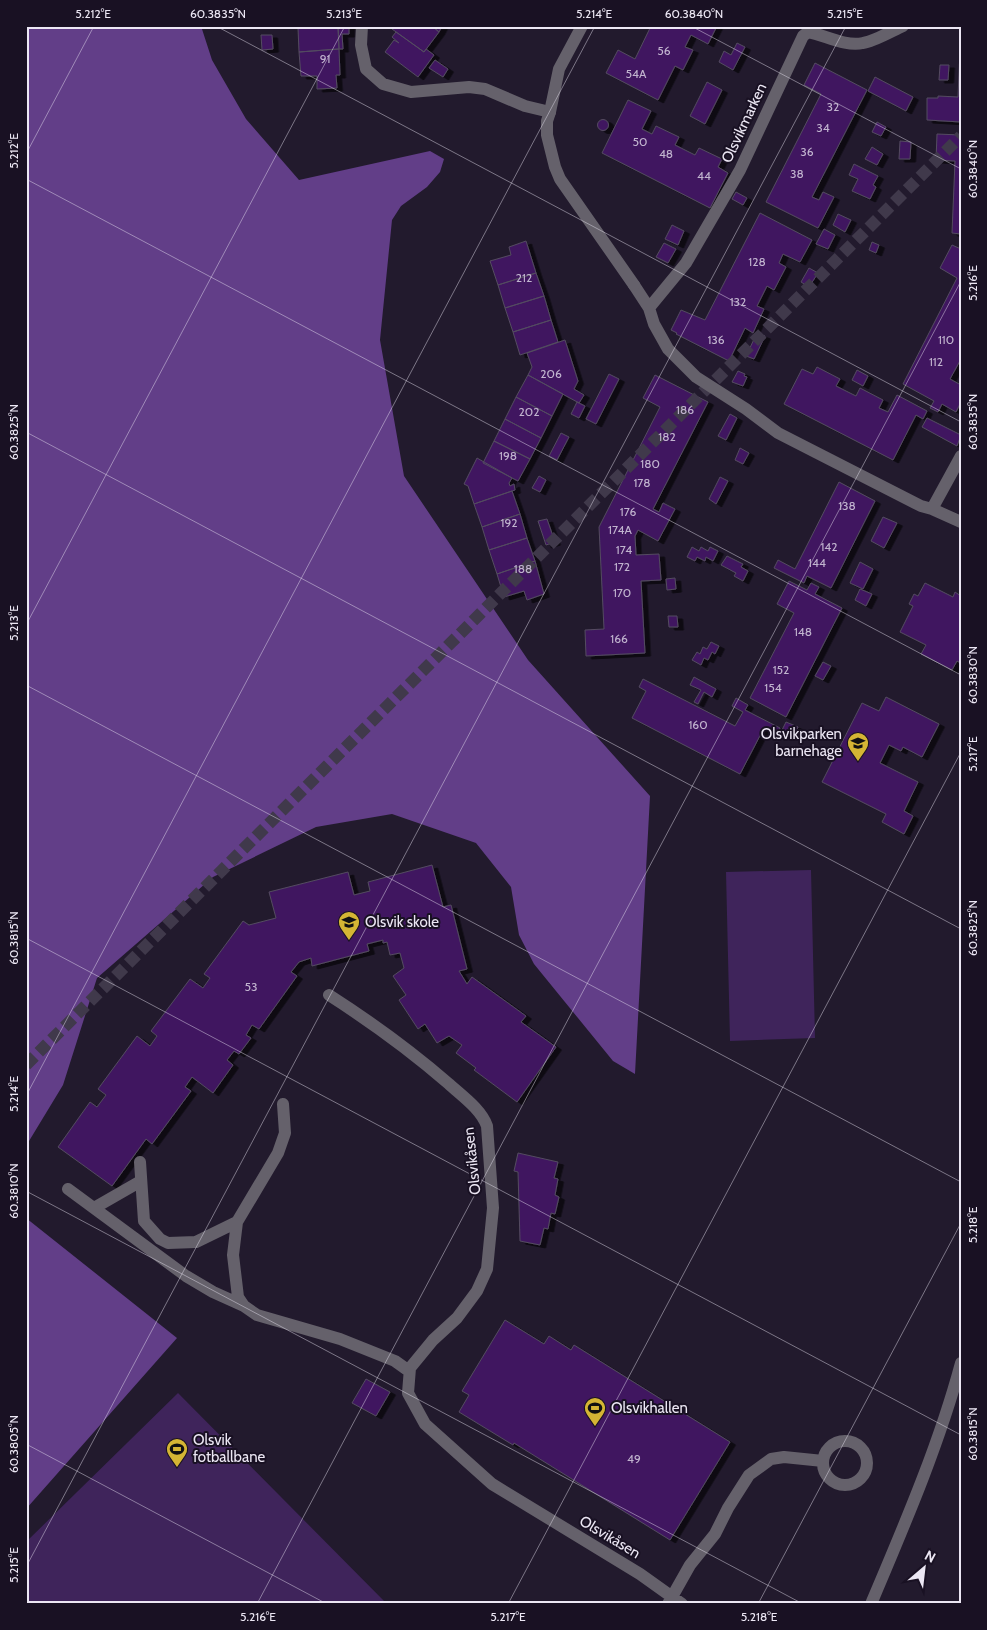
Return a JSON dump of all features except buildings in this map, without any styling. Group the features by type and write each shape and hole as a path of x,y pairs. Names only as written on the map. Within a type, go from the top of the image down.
{"street":[{"path":"362,26 361,45 366,69 383,84 411,92 469,87 485,89 525,106 550,112"},
{"path":"582,26 559,69 550,112 546,121 546,135 560,179 649,308 654,324 668,349 696,377 746,409 778,433 921,506 961,522"},
{"name":"Olsvikmarken","path":"649,308 686,263 735,178 803,36 808,32 837,41 862,44 903,26"},
{"path":"932,509 961,456"},
{"name":"Olsvikåsen","path":"329,995 369,1020 414,1055 470,1102 485,1120 487,1126 493,1208 487,1269 477,1291 457,1318 433,1340 409,1371 408,1393 425,1424 492,1484 640,1574 674,1601"},
{"path":"244,1306 238,1297 233,1255 237,1222 278,1153 284,1133 283,1104"},
{"path":"140,1162 144,1221 160,1238 168,1243 196,1242 237,1222"},
{"path":"94,1208 141,1181"},
{"path":"68,1189 186,1276 213,1292 244,1306 257,1315 340,1339 395,1361 409,1371"},
{"path":"871,1604 950,1404 961,1363"},
{"path":"674,1601 690,1565 714,1534 749,1476 771,1459 784,1457 823,1462"}],"shaded area":[{"path":"26,26 201,26 212,60 246,119 299,180 430,151 444,159 440,172 427,187 401,206 392,220 380,340 404,476 528,660 650,796 635,1074 613,1061 534,964 519,935 511,887 476,843 392,814 316,827 213,877 97,978 63,1085 26,1146"},
{"path":"811,870 815,1038 730,1041 726,872"},
{"path":"26,1218 177,1338 26,1509"},
{"name":"Olsvik fotballbane","path":"178,1393 387,1604 27,1604 26,1542"}],"tunnel":[{"path":"26,1065 961,136"}],"place":[{"name":"Olsvikparken barnehage","path":"858,762"},
{"name":"Olsvik skole","path":"349,941"},
{"name":"Olsvikhallen","path":"595,1427"},
{"name":"Olsvik fotballbane","path":"177,1468"}]}
